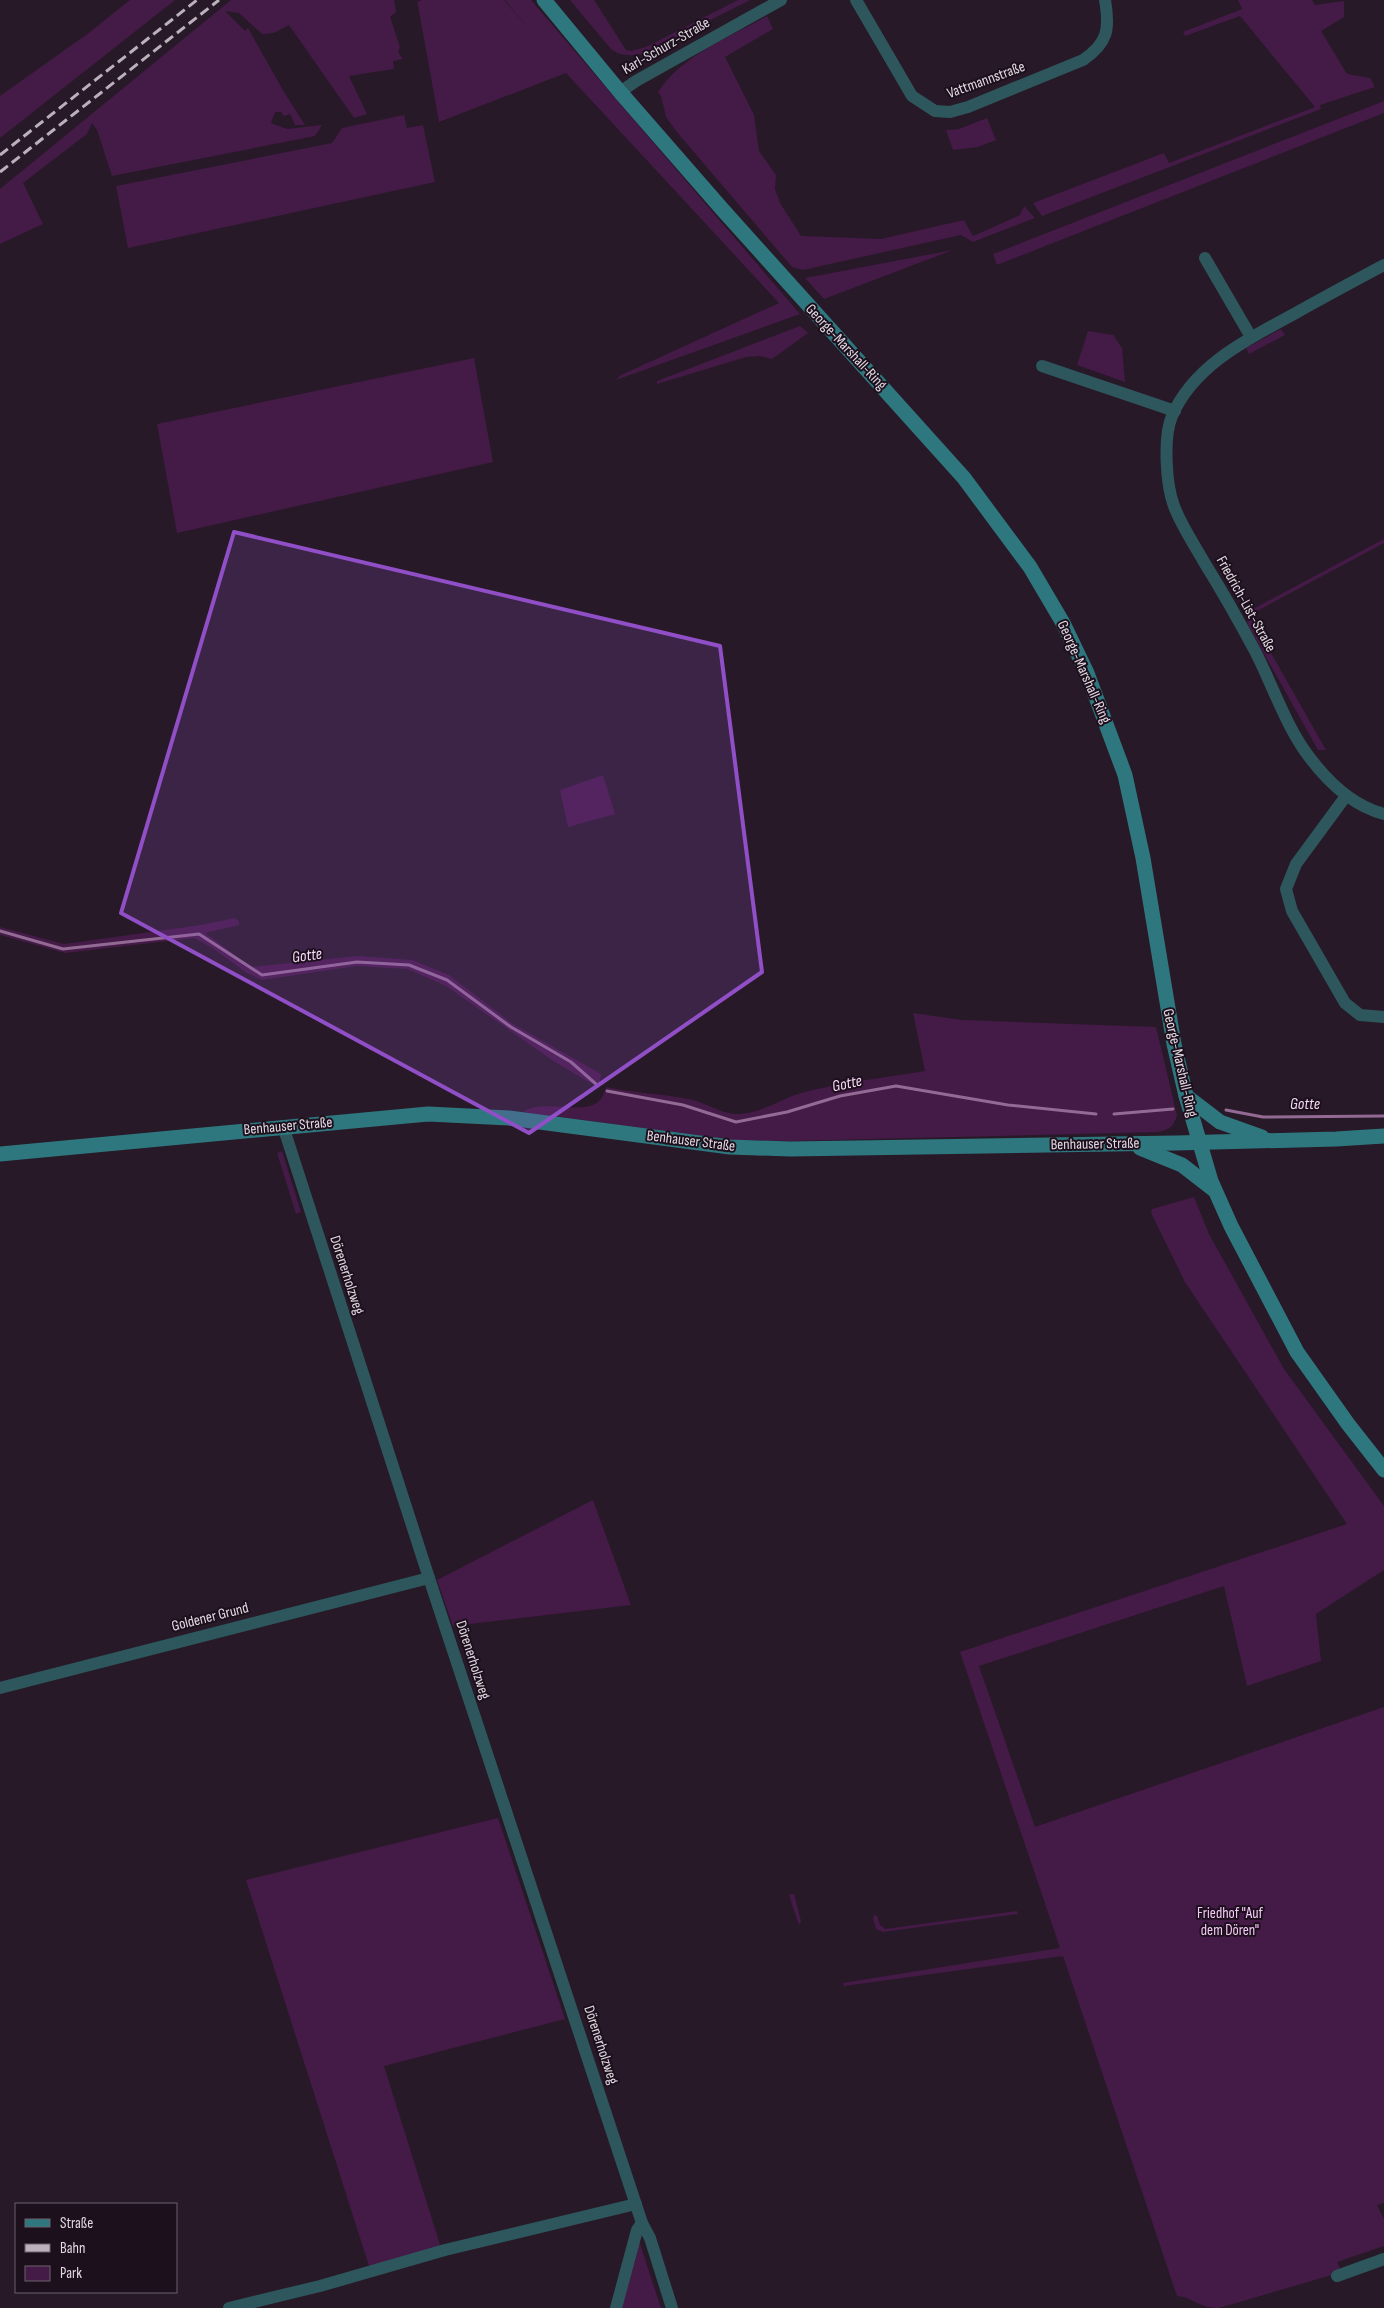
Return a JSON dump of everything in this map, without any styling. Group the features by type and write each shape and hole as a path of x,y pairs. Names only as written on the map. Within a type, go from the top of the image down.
{"main road":[{"name":"George-Marshall-Ring","path":"544,0 620,92 798,294 958,470 1030,567 1064,623 1087,673 1114,741 1127,784 1145,867 1172,1036 1199,1143 1215,1191 1297,1352 1348,1424 1384,1470"},
{"path":"1186,1096 1220,1122 1273,1141"},
{"name":"Benhauser Straße","path":"0,1154 282,1126 428,1114 478,1115 575,1125 730,1147 790,1149 1199,1143 1384,1136"},
{"path":"1127,1144 1162,1155 1182,1165 1215,1191"}],"street":[{"name":"Karl-Schurz-Straße","path":"620,92 636,81 781,0"},
{"name":"Vattmannstraße","path":"856,0 912,96 930,108 945,112 968,107 1083,60 1092,54 1103,41 1106,34 1108,18 1105,0"},
{"path":"1205,258 1251,337"},
{"name":"Friedrich-List-Straße","path":"1384,266 1251,337 1215,362 1198,377 1183,396 1171,418 1166,469 1174,505 1190,538 1256,652 1297,738 1322,772 1346,796 1384,814"},
{"path":"1042,366 1175,411"},
{"path":"1346,796 1296,864 1286,889 1292,911 1345,1003 1360,1015 1384,1017"},
{"name":"Dörenerholzweg","path":"282,1126 429,1578 642,2223 650,2238 672,2308"},
{"name":"Goldener Grund","path":"0,1688 429,1578"},
{"path":"229,2308 320,2286 445,2250 636,2204"},
{"path":"616,2308 637,2230 642,2223"},
{"path":"1336,2276 1384,2259"}],"highlighted area":[{"path":"234,532 720,646 762,972 529,1133 121,913"}],"green space":[{"path":"130,0 175,0 0,138 0,96 90,32"},
{"path":"231,0 394,0 396,12 390,17 400,47 398,52 403,59 393,61 394,69 349,76 367,114 354,118 289,25 274,33 262,34 239,13 225,11 245,31 248,28 305,125 295,125 290,114 284,116 281,112 275,112 271,123 287,129 322,125 315,136 112,176 97,130 92,123 87,134 23,183 43,224 0,244 0,189"},
{"path":"417,0 418,2 422,0 504,0 528,28 505,0 531,0 800,314 616,380 621,375 779,303 566,73 439,122"},
{"path":"570,0 594,0 626,50 631,51 646,47 738,0 750,0 645,53 623,55 611,49"},
{"path":"1238,0 1312,0 1315,5 1344,1 1344,17 1321,31 1347,74 1370,78 1375,87 1320,105 1321,109 1042,216 1033,203 1164,153 1169,163 1315,107 1240,16 1185,36 1183,32 1242,9"},
{"path":"767,16 773,29 725,57 754,115 759,151 776,175 775,189 780,203 801,236 881,239 964,220 973,236 1020,215 1024,206 1035,218 973,242 961,235 803,270 792,267 676,131 666,117 661,96 658,92 680,67 693,57"},
{"path":"1384,101 1384,113 997,265 993,254"},
{"path":"404,115 407,128 423,125 435,182 128,248 116,186 332,143 342,128"},
{"path":"987,118 996,140 978,147 953,150 946,130 959,129"},
{"path":"953,250 824,299 805,278"},
{"path":"800,326 808,333 772,359 760,356 746,357 657,384 657,381"},
{"path":"1281,329 1285,335 1249,354 1246,348"},
{"path":"1088,331 1113,335 1122,348 1125,382 1077,365"},
{"path":"474,358 493,462 177,533 157,424"},
{"path":"1384,539 1384,543 1255,612 1253,609"},
{"path":"1249,614 1326,750 1318,750 1248,625 1246,615"},
{"path":"603,775 615,814 568,827 560,790"},
{"path":"235,918 239,921 239,925 205,933 251,967 358,956 412,960 449,975 513,1024 601,1074 599,1088 555,1062 446,986 408,969 357,966 262,980 247,973 211,947 194,938 65,953 0,935 0,927 64,944 201,925"},
{"path":"913,1013 962,1020 1156,1027 1177,1115 1176,1119 1166,1130 1159,1132 789,1141 732,1140 523,1112 541,1106 584,1107 592,1105 599,1101 606,1087 689,1099 724,1112 745,1114 816,1089 925,1071"},
{"path":"282,1151 301,1212 296,1214 277,1153"},
{"name":"Friedhof \"Auf dem Dören\"","path":"1194,1197 1209,1234 1284,1369 1384,1506 1384,1570 1316,1614 1321,1661 1247,1686 1224,1586 979,1666 1035,1827 1384,1707 1384,2203 1377,2205 1384,2219 1384,2246 1337,2262 1342,2272 1219,2308 1201,2305 1177,2296 1063,1956 844,1986 843,1983 1060,1948 960,1652 1347,1524 1185,1282 1151,1213 1152,1209"},
{"path":"593,1500 631,1605 453,1626 437,1580"},
{"path":"498,1818 565,2019 384,2066 441,2248 369,2266 246,1880"},
{"path":"794,1894 801,1921 799,1925 789,1895"},
{"path":"1017,1911 1018,1914 883,1932 876,1929 873,1919 874,1915 877,1916 880,1925 885,1929"},
{"path":"639,2241 661,2308 621,2308"}],"waterway":[{"name":"Gotte","path":"0,931 63,949 199,934 262,975 357,962 409,965 447,980 511,1027 571,1062 596,1084"},
{"name":"Gotte","path":"607,1091 683,1105 736,1122 787,1112 840,1096 896,1086 1008,1105 1096,1114"},
{"name":"Gotte","path":"1114,1114 1173,1109"},
{"name":"Gotte","path":"1226,1110 1263,1117 1384,1116"}],"railway":[{"path":"0,155 197,0"},
{"path":"0,172 219,0"}]}
